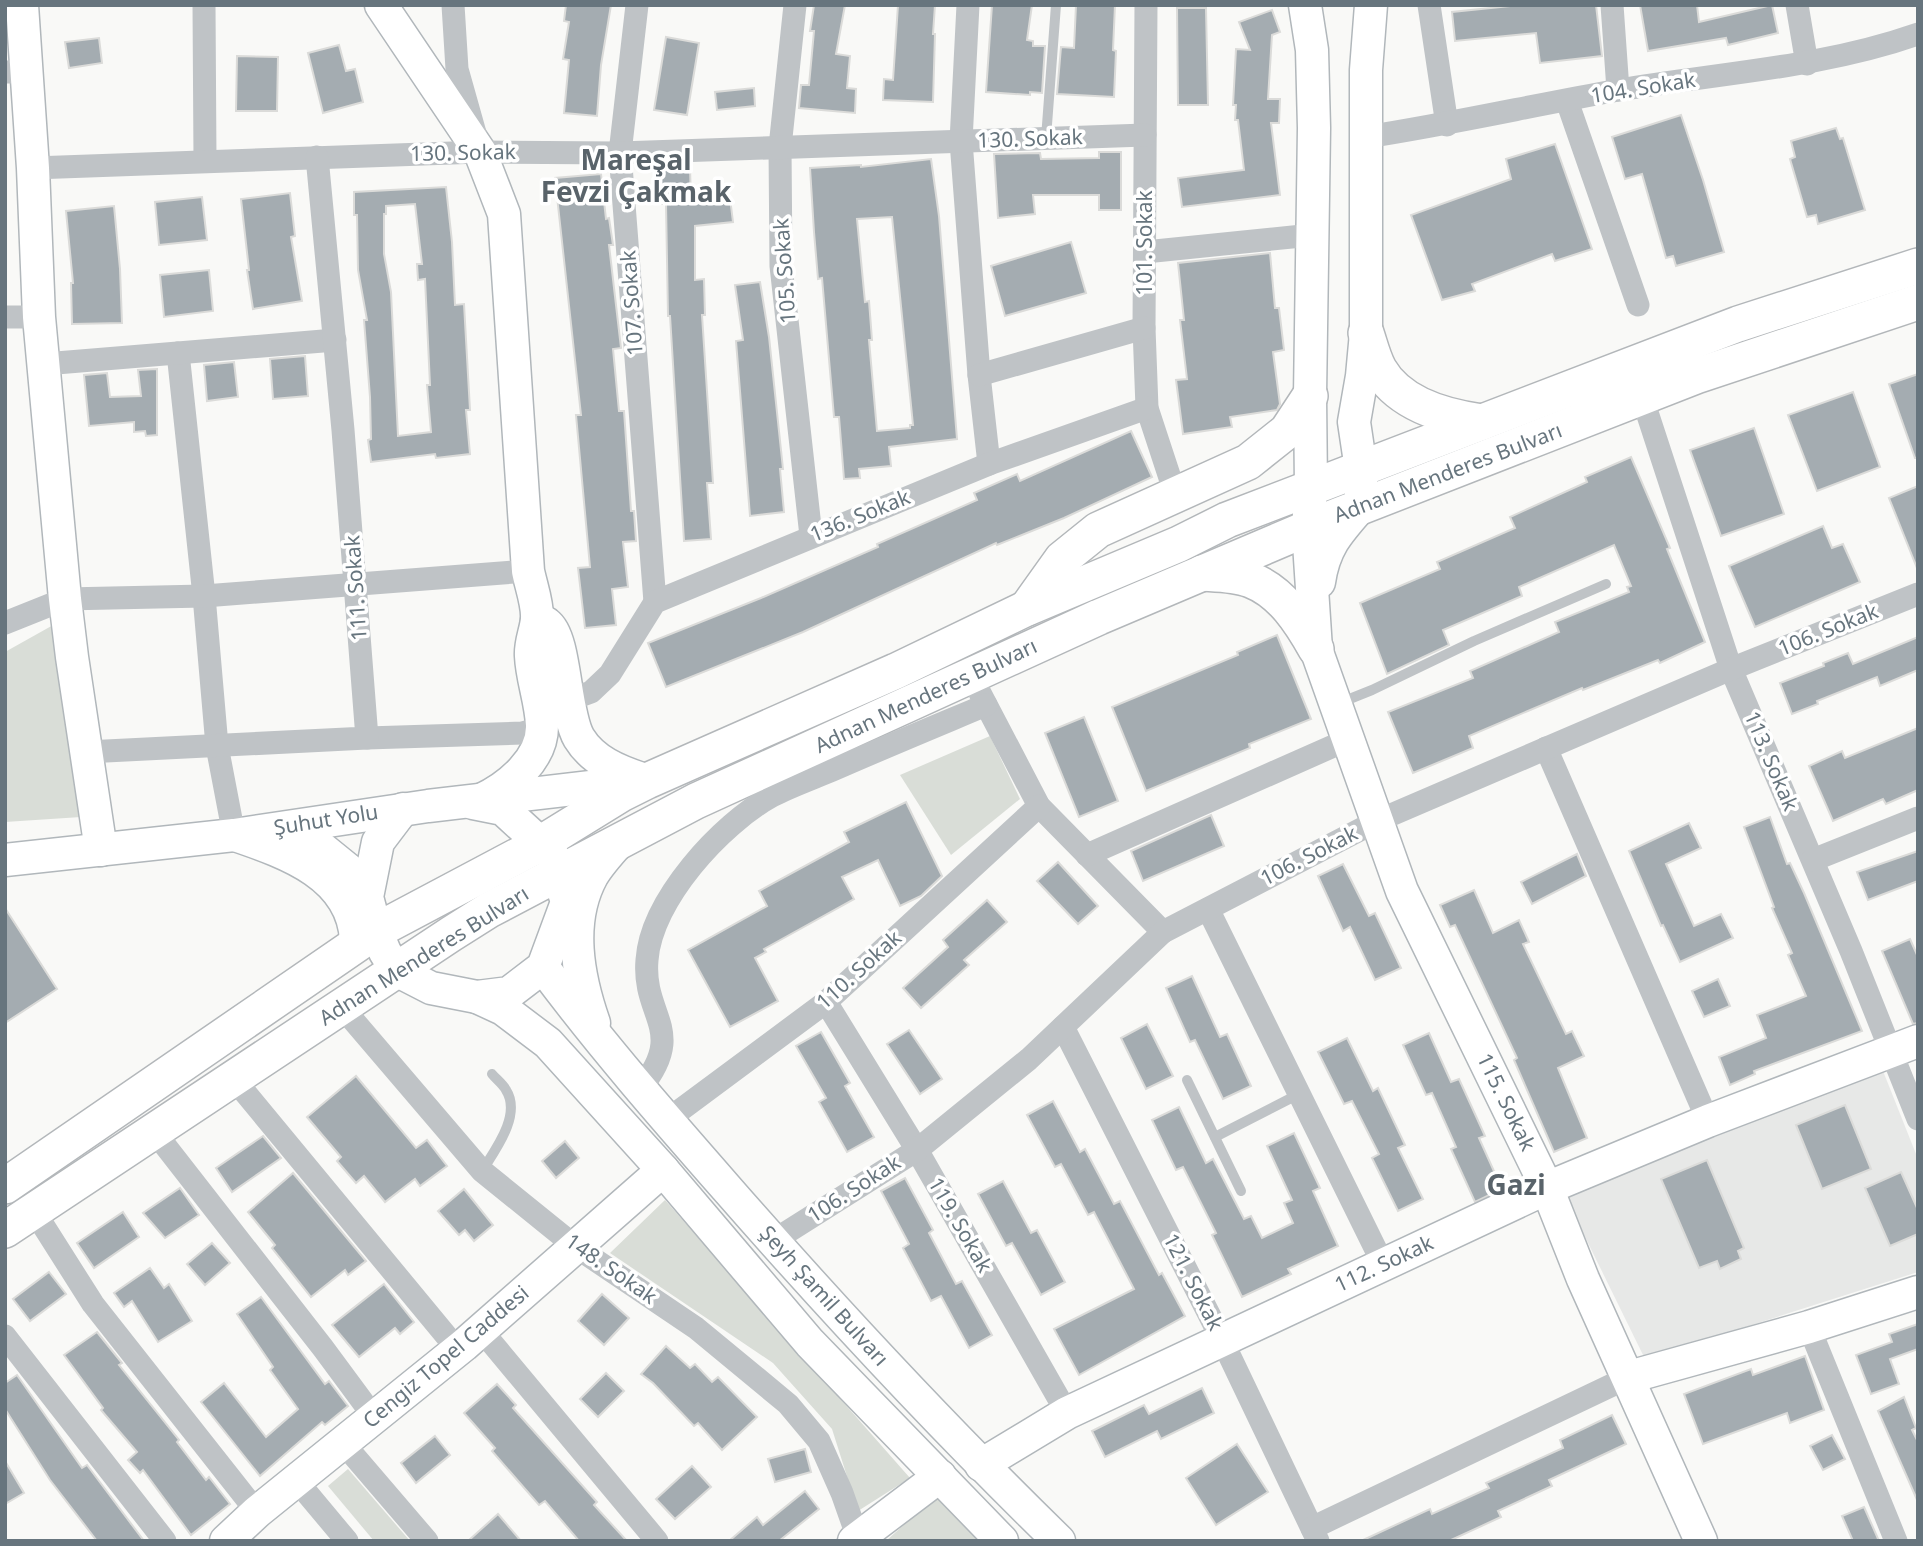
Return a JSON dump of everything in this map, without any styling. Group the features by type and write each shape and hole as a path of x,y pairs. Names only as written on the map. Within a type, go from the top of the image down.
{"main road":[{"path":"22,5 16,72 33,168 39,317 65,599 102,850"},
{"path":"382,5 480,152 504,214 528,571 537,620 531,652 542,727 529,762 515,780 497,792 473,800"},
{"path":"1305,5 1312,50 1314,128 1311,488 1308,528 1319,655"},
{"path":"1361,506 1362,468 1354,422 1366,333 1368,9"},
{"name":"Adnan Menderes Bulvarı","path":"5,1186 366,938 540,844 647,781 897,671 1027,608 1179,544 1227,520 1738,324 1918,266"},
{"name":"Adnan Menderes Bulvarı","path":"5,1230 489,910 696,801 978,690 1202,573 1361,506 1696,376 1918,302"},
{"path":"1366,333 1379,368 1391,385 1421,405 1459,419 1482,422"},
{"path":"1027,608 1062,559 1098,530 1248,462 1287,431 1310,396"},
{"name":"115. Sokak","path":"1361,506 1334,537 1322,561 1318,588 1319,655 1402,891 1547,1188 1583,1279 1701,1541"},
{"path":"1202,573 1251,580 1270,591 1300,618 1319,655"},
{"path":"537,620 547,624 559,644 564,682 578,737 595,757 620,772 647,781"},
{"name":"Şuhut Yolu","path":"5,860 244,839 403,809 647,781"},
{"path":"341,1006 379,995 509,993 543,967 567,902 552,854 503,809 473,800"},
{"path":"366,938 367,897 378,842 403,809"},
{"path":"244,839 314,842 351,872 367,897"},
{"path":"244,839 303,864 329,881 348,904 355,922 366,938 396,970 431,988 463,995 503,1009 548,1043"},
{"path":"600,1041 587,1004 576,936 591,878 619,842"},
{"name":"Şeyh Şamil Bulvarı","path":"543,967 640,1089 773,1241 981,1465 1059,1541"},
{"path":"509,993 548,1043"},
{"name":"Şeyh Şamil Bulvarı","path":"548,1043 663,1170 810,1343 1002,1541"},
{"name":"112. Sokak","path":"981,1465 1067,1413 1547,1188 1708,1121 1904,1046"},
{"name":"Cengiz Topel Caddesi","path":"226,1541 257,1512 469,1340 663,1170"},
{"path":"1629,1377 1810,1327 1918,1292"},
{"path":"857,1540 940,1476"}],"street":[{"path":"204,5 205,160"},
{"path":"453,5 457,69 480,152"},
{"name":"107. Sokak","path":"637,5 620,153 655,602"},
{"name":"105. Sokak","path":"795,5 780,147 781,266 811,536"},
{"path":"968,5 961,141 979,374 989,464"},
{"name":"101. Sokak","path":"1146,5 1144,328 1147,408 1170,478"},
{"path":"1430,5 1447,125"},
{"path":"1612,5 1618,90"},
{"path":"1797,5 1807,64"},
{"name":"104. Sokak","path":"1366,137 1447,125 1618,90 1807,64 1918,34"},
{"path":"1567,101 1638,305"},
{"name":"130. Sokak","path":"33,168 205,160 480,152 620,153 1145,135"},
{"name":"111. Sokak","path":"317,157 335,340 367,738"},
{"path":"1144,252 1312,235"},
{"path":"5,317 39,317"},
{"path":"979,374 1144,328"},
{"path":"44,365 335,340"},
{"path":"178,353 217,746 244,839"},
{"name":"113. Sokak","path":"1642,397 1731,669 1813,860 1904,1046 1918,1119"},
{"name":"136. Sokak","path":"655,602 989,464 1147,408"},
{"path":"5,623 65,599 204,596 528,571"},
{"name":"106. Sokak","path":"773,1241 917,1150 1028,1059 1163,932 1377,821 1731,669 1918,594"},
{"path":"569,699 590,692 610,674 655,602"},
{"path":"640,1089 655,1071 663,1050 648,981 647,959 657,918 671,894 704,854 734,822 771,797 978,690 1039,806 1163,932"},
{"path":"86,752 522,733 533,730"},
{"path":"1087,855 1347,740"},
{"path":"1546,748 1708,1121"},
{"name":"110. Sokak","path":"667,1120 826,1002 1039,806"},
{"path":"1813,860 1918,818"},
{"path":"1208,909 1383,1264"},
{"name":"119. Sokak","path":"826,1002 917,1150 1067,1413"},
{"name":"148. Sokak","path":"341,1006 482,1171 576,1247 696,1328 788,1404 819,1441 857,1540"},
{"name":"121. Sokak","path":"1063,1027 1222,1340 1315,1534"},
{"path":"233,1078 469,1340 657,1541"},
{"path":"153,1130 323,1348 374,1418"},
{"path":"34,1211 93,1304 257,1512"},
{"path":"1810,1327 1896,1541"},
{"path":"5,1336 165,1541"},
{"path":"1315,1534 1629,1377"},
{"path":"343,1443 427,1541"},
{"path":"296,1480 347,1541"}],"lane":[{"path":"1046,138 1056,5"},
{"path":"1337,704 1606,584"},
{"path":"482,1171 495,1151 512,1110 507,1091 492,1074"},
{"path":"1187,1080 1241,1191"},
{"path":"1214,1137 1299,1094"}],"shaded area":[{"path":"55,624 81,817 5,822 5,652"},
{"path":"990,736 1020,799 951,855 900,775"},
{"path":"1883,1071 1918,1159 1918,1272 1645,1359 1564,1194"},
{"path":"665,1200 910,1478 858,1511 832,1429 773,1363 610,1253"},
{"path":"348,1469 410,1541 374,1541 328,1486"},
{"path":"938,1494 983,1541 886,1541"}],"building":[{"path":"566,5 611,5 601,65 597,116 564,113 569,60 563,59 569,22 564,21"},
{"path":"814,5 845,5 836,54 850,56 847,88 856,89 855,113 799,108 801,85 809,85 814,31 810,31"},
{"path":"898,5 935,5 933,102 883,100 884,79 893,80"},
{"path":"992,5 1032,5 1027,40 1033,41 1033,46 1045,46 1042,93 1030,92 1030,95 986,92"},
{"path":"1076,5 1115,5 1114,97 1057,94 1061,47 1074,48"},
{"path":"1520,5 1596,5 1602,56 1540,63 1536,33 1455,41 1452,12"},
{"path":"1640,5 1697,5 1699,22 1772,5 1778,33 1728,45 1726,38 1648,51"},
{"path":"1177,8 1206,8 1208,105 1178,105"},
{"path":"1272,10 1280,32 1272,35 1268,99 1280,99 1279,123 1271,123 1280,195 1182,207 1178,178 1244,170 1238,120 1235,120 1236,105 1233,105 1236,49 1250,50 1239,22"},
{"path":"666,37 699,43 687,115 654,110"},
{"path":"99,38 102,63 69,68 65,42"},
{"path":"339,45 346,71 355,69 363,102 323,113 308,53"},
{"path":"237,56 278,57 277,111 236,111"},
{"path":"754,88 755,106 717,110 715,92"},
{"path":"1681,115 1724,252 1676,266 1673,256 1666,258 1642,174 1625,179 1612,137"},
{"path":"1836,128 1840,139 1843,138 1865,210 1818,224 1816,215 1807,217 1790,159 1795,157 1791,141"},
{"path":"1555,144 1592,249 1555,261 1552,254 1472,284 1475,291 1442,300 1411,215 1511,179 1506,159"},
{"path":"1099,152 1121,152 1121,210 1099,210 1099,195 1033,195 1035,214 998,218 994,154 1040,153 1041,159 1099,158"},
{"path":"931,159 939,216 957,439 889,447 891,466 859,469 860,478 844,479 839,417 834,417 822,278 818,279 810,168 861,167","holes":["892,217 913,425 910,425 910,428 877,431 869,340 872,340 869,301 865,302 857,219"]},
{"path":"690,167 691,202 730,198 733,222 695,226 695,280 704,279 705,315 702,315 713,483 707,483 711,539 684,541 668,316 666,204 661,204 659,169"},
{"path":"601,174 606,219 609,218 613,245 609,245 621,348 613,349 619,411 624,411 631,511 634,511 636,541 623,542 628,587 612,589 616,625 585,628 578,568 590,567 576,415 581,415 555,178"},
{"path":"446,187 455,305 464,304 470,410 466,410 470,454 436,458 435,454 371,462 368,440 371,439 370,397 364,320 367,320 358,270 354,192","holes":["415,204 422,264 417,264 418,280 425,279 430,385 427,385 431,432 398,436 391,292 384,254 386,206"]},
{"path":"290,193 295,236 291,237 302,301 253,309 241,199"},
{"path":"202,197 207,240 159,245 155,202"},
{"path":"114,206 122,323 72,324 73,283 66,211"},
{"path":"1071,242 1086,293 1005,316 991,266"},
{"path":"1270,253 1275,308 1279,308 1284,350 1273,352 1280,404 1277,410 1230,417 1232,427 1183,434 1176,380 1187,379 1180,320 1184,320 1178,263"},
{"path":"209,270 213,311 164,317 160,275"},
{"path":"760,282 769,337 783,469 780,469 784,512 750,516 736,341 743,340 735,285"},
{"path":"305,356 308,396 273,399 270,359"},
{"path":"234,362 238,397 207,401 204,365"},
{"path":"157,369 157,435 146,436 145,431 134,432 134,422 89,426 84,375 107,373 110,397 141,396 138,370"},
{"path":"1918,374 1918,458 1915,458 1889,384"},
{"path":"1853,392 1880,467 1817,491 1788,415"},
{"path":"1754,428 1784,514 1721,536 1690,450"},
{"path":"1131,431 1152,477 1064,518 997,545 996,543 803,632 666,687 648,643 878,547 877,544 977,500 974,493 1017,474 1020,481"},
{"path":"1631,457 1670,548 1667,549 1705,642 1660,663 1658,660 1583,690 1582,688 1469,736 1473,748 1413,773 1388,712 1473,678 1470,671 1559,632 1555,622 1629,592 1627,587 1631,586 1614,545 1519,587 1522,596 1443,630 1449,645 1387,674 1360,603 1440,569 1437,562 1515,528 1510,517 1587,482 1585,477"},
{"path":"1918,486 1918,568 1917,568 1889,498"},
{"path":"1823,526 1832,548 1843,544 1860,582 1755,627 1729,566"},
{"path":"1277,635 1311,719 1249,744 1250,748 1146,791 1112,707 1238,655 1237,652"},
{"path":"1918,637 1918,670 1880,686 1877,677 1792,714 1780,683 1824,666 1823,663 1848,653 1853,664"},
{"path":"1084,717 1118,801 1079,817 1045,733"},
{"path":"1918,728 1918,790 1886,804 1883,799 1833,821 1809,766 1842,751 1845,758"},
{"path":"906,802 942,876 921,896 900,906 878,860 842,877 854,899 764,949 766,952 755,958 778,1001 730,1027 688,950 767,906 759,891 849,842 844,832"},
{"path":"1211,815 1224,846 1143,881 1131,851"},
{"path":"1770,817 1787,864 1790,863 1804,893 1862,1031 1754,1071 1755,1074 1730,1085 1719,1057 1766,1038 1757,1015 1806,996 1788,955 1792,953 1772,908 1774,907 1744,827"},
{"path":"1689,823 1701,848 1666,864 1694,926 1721,914 1733,938 1680,962 1663,925 1661,926 1629,851"},
{"path":"1918,851 1918,881 1868,900 1857,872"},
{"path":"1577,854 1586,876 1532,904 1521,882"},
{"path":"1058,862 1098,906 1078,924 1037,881"},
{"path":"1343,864 1369,916 1375,913 1401,968 1375,980 1350,927 1343,931 1318,876"},
{"path":"1474,890 1493,933 1519,920 1529,942 1523,944 1566,1034 1572,1031 1584,1056 1558,1068 1587,1138 1554,1152 1514,1060 1517,1058 1455,925 1450,927 1440,905"},
{"path":"987,900 1007,922 964,960 969,965 921,1008 903,988 948,947 943,940"},
{"path":"5,908 57,989 5,1023"},
{"path":"1910,939 1918,957 1918,1023 1913,1024 1882,951"},
{"path":"1192,976 1220,1037 1227,1034 1251,1086 1223,1099 1195,1040 1190,1042 1166,988"},
{"path":"1718,979 1730,1006 1704,1017 1692,991"},
{"path":"1147,1024 1173,1076 1146,1089 1121,1038"},
{"path":"909,1030 942,1079 920,1094 887,1044"},
{"path":"821,1032 850,1083 845,1086 874,1137 847,1152 819,1102 826,1098 796,1046"},
{"path":"1429,1033 1451,1082 1459,1079 1485,1136 1479,1138 1502,1189 1475,1202 1451,1149 1456,1147 1432,1093 1426,1095 1403,1045"},
{"path":"1347,1038 1373,1091 1378,1088 1405,1145 1398,1148 1423,1199 1398,1211 1372,1158 1379,1154 1352,1101 1344,1104 1318,1052"},
{"path":"356,1076 416,1148 427,1140 447,1166 420,1186 415,1179 385,1202 364,1176 356,1183 337,1161 341,1157 307,1117"},
{"path":"1053,1101 1080,1152 1085,1149 1114,1204 1120,1201 1159,1275 1162,1273 1185,1316 1079,1375 1054,1329 1134,1289 1094,1212 1088,1215 1061,1164 1055,1167 1027,1115"},
{"path":"1845,1105 1871,1169 1822,1189 1796,1125"},
{"path":"1179,1107 1206,1163 1213,1159 1244,1219 1251,1216 1262,1238 1293,1223 1284,1203 1292,1200 1267,1146 1294,1133 1320,1188 1313,1191 1338,1246 1288,1269 1291,1274 1242,1297 1212,1235 1216,1233 1183,1167 1176,1170 1152,1120"},
{"path":"263,1136 281,1158 232,1192 216,1168"},
{"path":"565,1141 579,1158 556,1178 542,1161"},
{"path":"1707,1160 1744,1248 1738,1251 1741,1259 1720,1269 1717,1261 1699,1268 1661,1179"},
{"path":"1901,1172 1918,1210 1918,1234 1890,1246 1865,1188"},
{"path":"293,1173 366,1261 348,1275 345,1270 311,1297 272,1248 275,1245 248,1212"},
{"path":"905,1178 933,1230 929,1233 956,1284 962,1281 992,1335 969,1348 941,1296 931,1301 903,1248 909,1244 881,1191"},
{"path":"1003,1181 1031,1233 1037,1230 1065,1282 1041,1295 1012,1243 1006,1246 978,1194"},
{"path":"180,1188 199,1215 165,1238 143,1213"},
{"path":"464,1189 493,1225 474,1241 465,1230 459,1235 438,1211"},
{"path":"123,1212 139,1237 94,1268 77,1243"},
{"path":"212,1243 230,1263 205,1285 187,1264"},
{"path":"150,1268 164,1288 169,1284 192,1321 158,1342 132,1301 124,1307 114,1293"},
{"path":"49,1272 66,1294 30,1321 13,1299"},
{"path":"384,1284 414,1322 400,1334 395,1328 359,1357 332,1325"},
{"path":"602,1294 629,1318 604,1345 578,1321"},
{"path":"261,1297 325,1384 329,1381 348,1406 325,1425 322,1422 260,1476 201,1402 224,1383 266,1437 298,1409 270,1370 273,1367 237,1314"},
{"path":"1918,1324 1918,1349 1890,1359 1899,1384 1871,1394 1856,1355 1892,1342 1889,1334"},
{"path":"97,1332 206,1480 209,1477 230,1504 191,1535 143,1470 140,1473 128,1460 137,1452 101,1410 103,1408 64,1355"},
{"path":"666,1346 690,1368 695,1364 712,1382 718,1377 757,1417 722,1450 698,1423 694,1426 641,1374"},
{"path":"1805,1356 1824,1410 1790,1423 1787,1413 1703,1444 1684,1394 1751,1369 1753,1375"},
{"path":"606,1373 624,1391 598,1417 580,1399"},
{"path":"17,1375 82,1468 87,1465 144,1541 97,1541 50,1480 5,1409 5,1383"},
{"path":"497,1384 516,1405 513,1408 597,1502 594,1505 627,1541 579,1541 545,1501 539,1505 492,1451 495,1448 464,1413"},
{"path":"1202,1388 1214,1413 1161,1439 1157,1431 1105,1457 1092,1431 1144,1405 1149,1414"},
{"path":"1904,1397 1916,1428 1912,1430 1918,1442 1918,1502 1878,1411"},
{"path":"1612,1415 1626,1444 1549,1480 1552,1486 1498,1511 1501,1517 1449,1541 1361,1541 1430,1509 1432,1514 1489,1488 1486,1483 1563,1448 1560,1440"},
{"path":"1832,1435 1845,1459 1823,1470 1810,1446"},
{"path":"435,1436 450,1455 416,1483 401,1463"},
{"path":"1237,1444 1268,1492 1216,1525 1186,1478"},
{"path":"805,1449 811,1472 775,1482 768,1459"},
{"path":"5,1461 24,1493 5,1504"},
{"path":"692,1466 711,1487 675,1519 656,1499"},
{"path":"805,1491 819,1509 779,1541 729,1541 757,1517 763,1525"},
{"path":"1864,1507 1879,1541 1853,1541 1842,1516"},
{"path":"498,1514 521,1541 468,1541"}],"district":[{"name":"Mareşal Fevzi Çakmak","path":"636,176"},
{"name":"Gazi","path":"1516,1185"}]}
